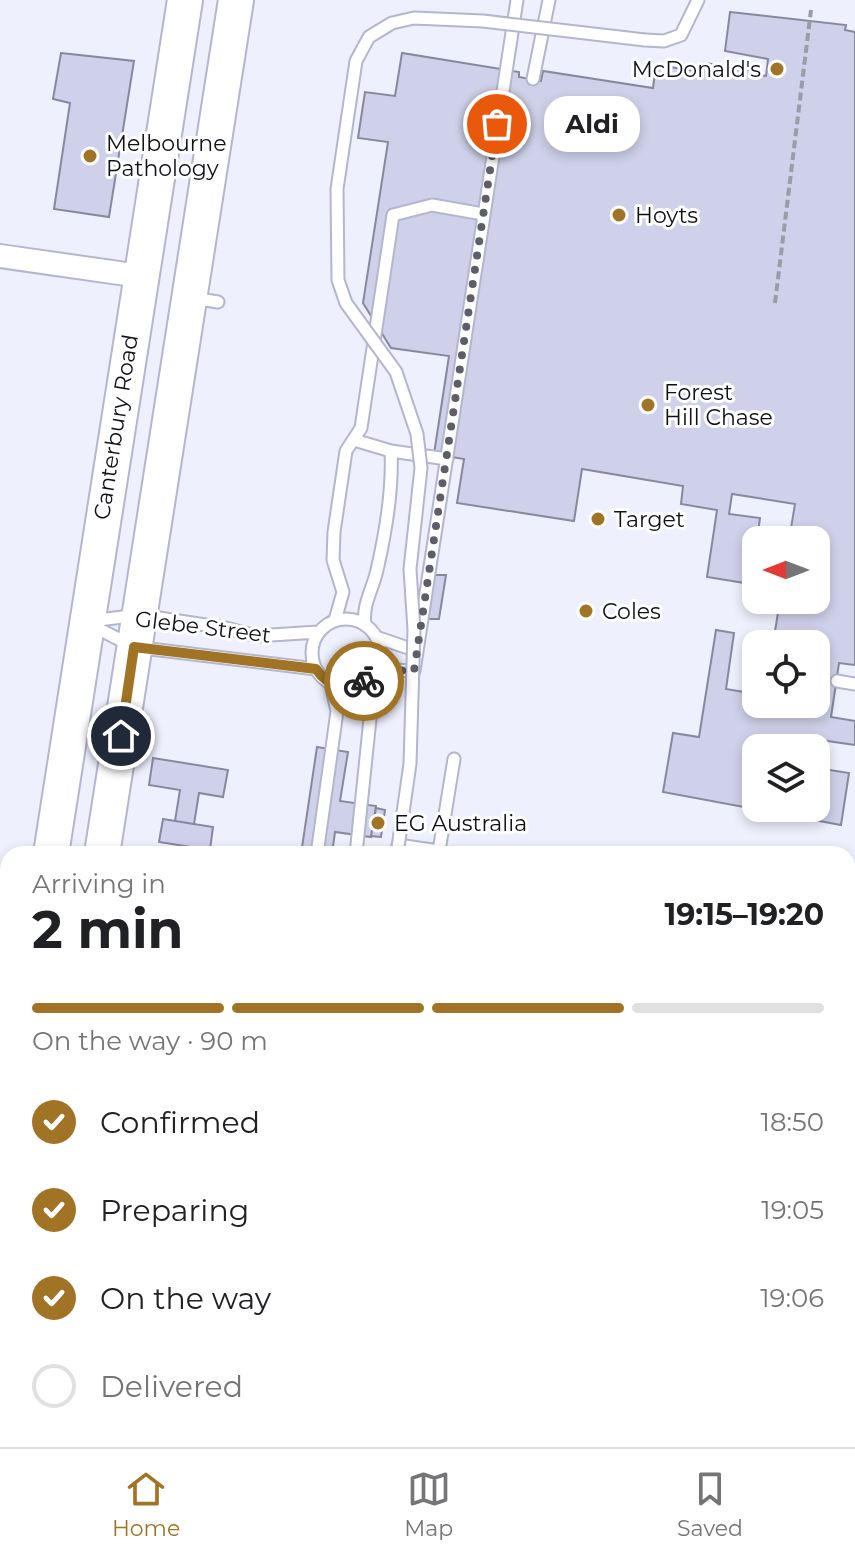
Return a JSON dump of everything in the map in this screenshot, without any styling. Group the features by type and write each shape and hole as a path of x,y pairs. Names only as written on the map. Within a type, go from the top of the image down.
{"main road":[{"name":"Canterbury Road","path":"52,846 185,0"},
{"path":"103,846 137,631 203,300 236,0"}],"street":[{"path":"0,256 140,276"}],"lane":[{"path":"357,846 372,673 380,647 365,625 356,620 335,620 318,632 312,650 316,669 331,684 351,687 372,673 414,671 517,0"},
{"path":"533,79 549,0"},
{"path":"397,846 410,764 414,630 410,569 421,468 417,434 396,372 346,303 338,280 337,189 356,61 369,37 392,23 414,18 483,21 664,41 681,35 698,0"},
{"path":"335,620 343,592 333,560 334,532 346,451 361,428 393,215 432,205 483,214"},
{"path":"354,440 391,451 447,459"},
{"path":"365,625 364,610 377,573 393,481 391,451"},
{"name":"Glebe Street","path":"85,622 316,669"},
{"name":"Glebe Street","path":"85,622 137,631 226,628 256,636 318,632"},
{"path":"376,637 417,651"},
{"path":"837,681 855,684"},
{"path":"318,846 335,726 331,684"},
{"path":"440,846 454,759"}],"path":[{"path":"775,303 811,10"}],"building":[{"name":"Forest Hill Chase","path":"730,12 846,25 845,30 855,32 855,665 839,663 831,717 855,721 855,745 830,741 830,734 742,734 742,807 663,792 673,733 699,737 716,630 734,633 726,689 742,692 742,718 830,718 830,630 775,630 778,614 830,614 830,526 791,526 795,504 732,494 729,514 760,518 759,526 742,526 742,583 707,577 717,510 681,504 683,486 582,469 574,521 457,503 464,459 434,454 449,356 391,348 363,303 388,142 358,138 365,92 395,96 402,53 519,72 519,77 541,81 543,71 653,88 656,65 703,72 704,63 758,71 757,75 766,76 768,59 725,51"},
{"name":"Melbourne Pathology","path":"61,53 134,61 109,217 54,209 70,103 53,99"},
{"path":"430,575 446,575 439,619 423,619"},
{"path":"317,747 348,752 340,801 376,806 371,837 335,832 333,846 302,846"},
{"path":"153,758 228,770 223,797 199,793 194,824 175,821 180,790 149,785"},
{"name":"Forest Hill Chase","path":"830,770 849,773 841,825 825,822 830,822"},
{"name":"EG Australia","path":"376,808 385,810 381,837 371,836"},
{"path":"163,819 213,827 211,846 159,842"}],"way so far":[{"path":"364,681 376,669 414,671 497,124"}],"place":[{"name":"McDonald's","path":"777,69"},
{"name":"Aldi","path":"497,124"},
{"name":"Melbourne Pathology","path":"90,156"},
{"name":"Hoyts","path":"619,215"},
{"name":"Forest Hill Chase","path":"648,405"},
{"name":"Target","path":"598,519"},
{"name":"Coles","path":"586,611"},
{"name":"EG Australia","path":"378,823"}],"route":[{"path":"121,736 134,647 316,669 322,678 341,687 351,687 364,681"}]}
